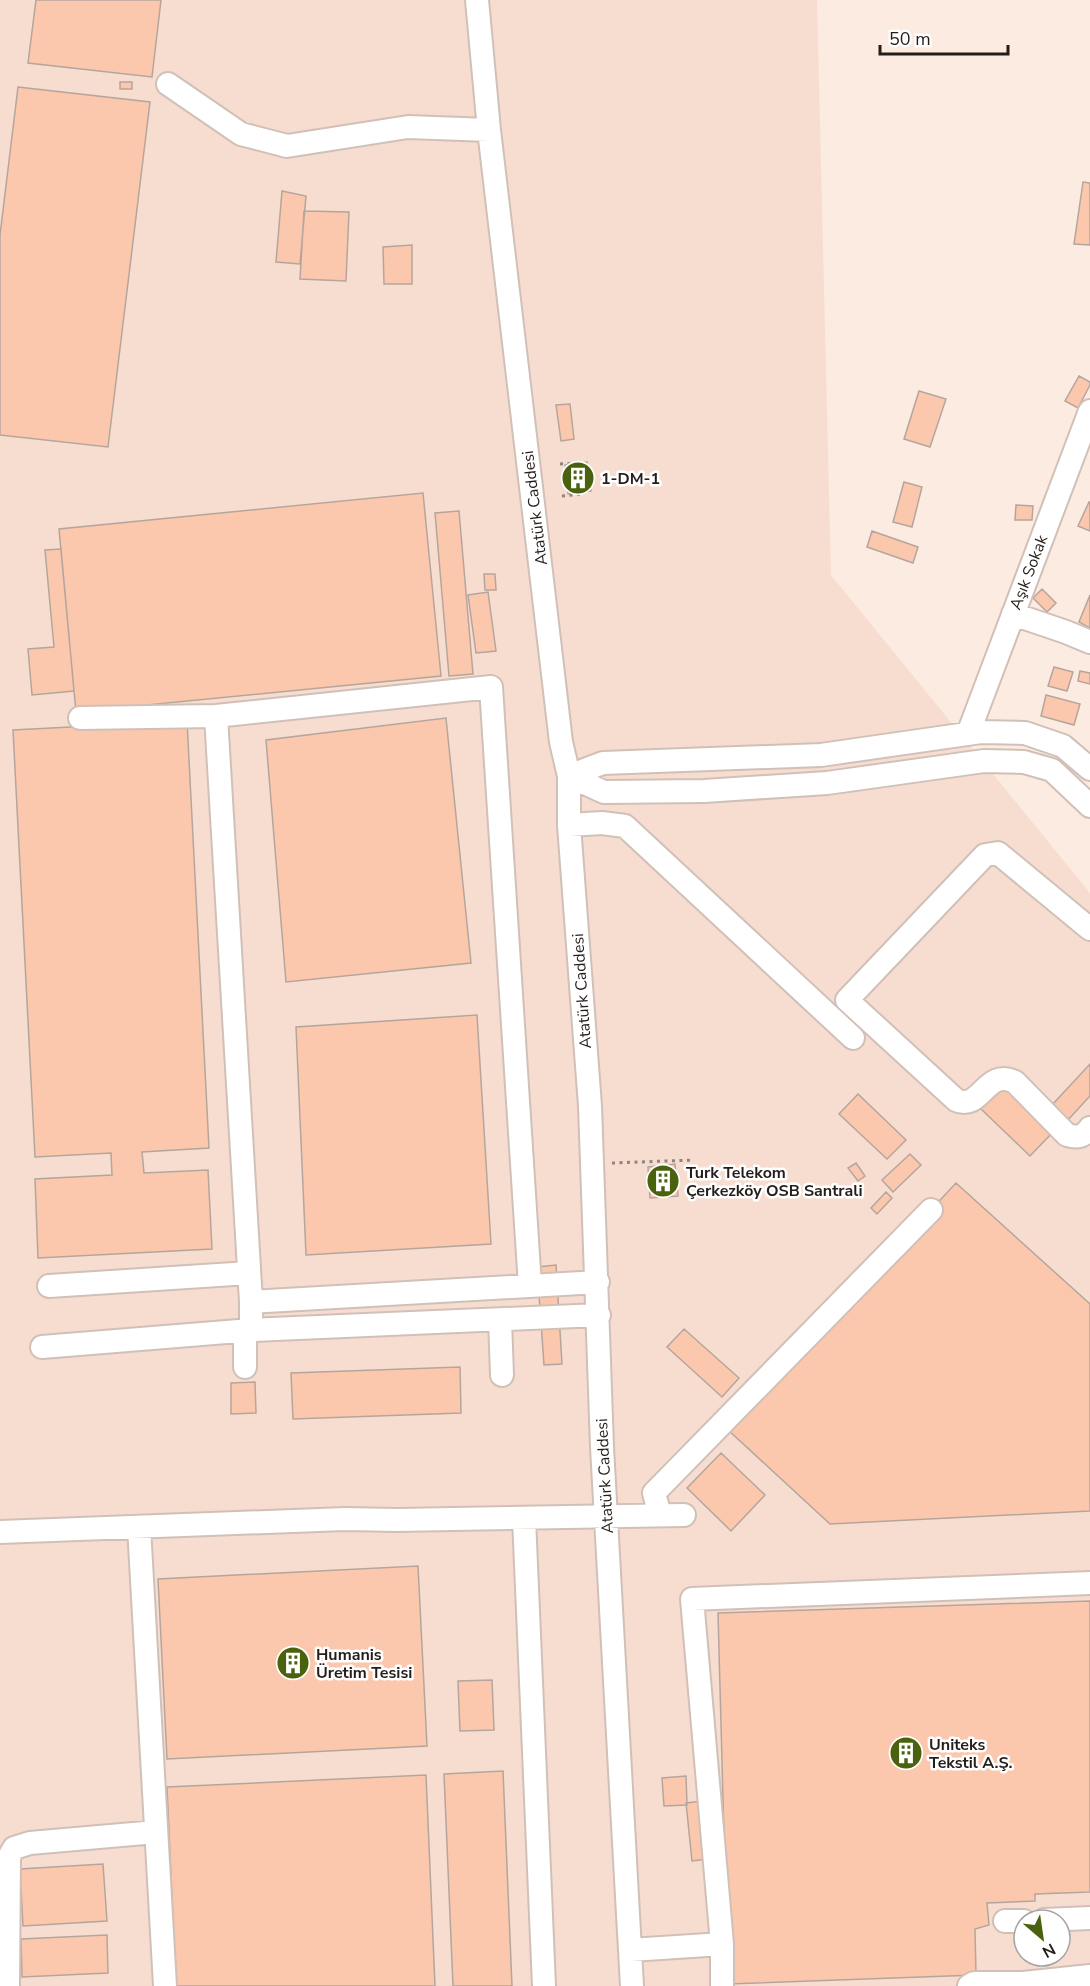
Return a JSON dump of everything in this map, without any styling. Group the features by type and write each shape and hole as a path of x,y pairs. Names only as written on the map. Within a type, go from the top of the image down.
{"street":[{"name":"Atatürk Caddesi","path":"477,0 489,130 561,742 569,776 569,825 590,1106 606,1516 632,1986"},
{"path":"480,30 485,0"},
{"path":"168,84 241,134 287,146 408,127 489,130"},
{"name":"Aşık Sokak","path":"968,734 1090,411"},
{"path":"1013,614 1090,642"},
{"path":"80,718 216,716 491,687 530,1286"},
{"path":"216,716 251,1302 245,1367"},
{"path":"569,776 603,763 821,754 981,732 1025,733 1064,746 1088,759"},
{"path":"569,776 604,792 704,791 827,783 984,761 1024,762 1052,770 1090,806"},
{"path":"569,825 602,823 625,826 853,1038"},
{"path":"1090,929 998,852 985,855 847,1000 956,1100 962,1103 969,1102 990,1083 1007,1078 1015,1082 1067,1135 1075,1138 1084,1135 1090,1128"},
{"path":"660,1515 654,1492 931,1210"},
{"path":"49,1286 249,1273"},
{"path":"251,1302 598,1282"},
{"path":"42,1347 248,1330 599,1315"},
{"path":"500,1320 502,1375"},
{"path":"0,1532 345,1519 684,1515"},
{"path":"524,1518 544,1986"},
{"path":"139,1527 165,1986"},
{"path":"722,1986 722,1944 692,1599 1090,1583"},
{"path":"6,1977 9,1857 14,1848 30,1843 156,1832"},
{"path":"1072,1919 1090,1918"},
{"path":"631,1950 722,1944"},
{"path":"969,1986 974,1983 1023,1983 1090,1976"}],"path":[{"path":"560,464 580,463"},
{"path":"562,496 582,494 582,492"},
{"path":"610,1163 694,1160"}],"shaded area":[{"path":"0,0 817,0 831,575 1090,893 1090,1986 0,1986"}],"building":[{"path":"36,0 161,0 152,77 28,63"},
{"path":"120,82 132,82 132,89 120,89"},
{"path":"18,87 150,102 108,447 0,435 0,235"},
{"path":"1083,182 1090,183 1090,245 1074,244"},
{"path":"282,191 306,196 300,264 276,262"},
{"path":"304,211 349,212 346,281 300,279"},
{"path":"412,245 412,284 384,284 383,247"},
{"path":"1079,376 1090,382 1090,385 1078,408 1065,401"},
{"path":"919,391 946,399 930,447 904,439"},
{"path":"570,404 574,439 561,441 556,405"},
{"name":"1-DM-1","path":"587,462 591,491 568,494 565,465"},
{"path":"904,482 922,487 912,527 893,522"},
{"path":"423,493 441,676 76,712 59,529"},
{"path":"1090,502 1090,531 1078,526"},
{"path":"1016,505 1033,506 1032,520 1015,520"},
{"path":"459,511 473,674 449,676 435,513"},
{"path":"872,531 918,547 913,563 867,547"},
{"path":"61,549 74,691 32,695 28,649 54,647 45,550"},
{"path":"484,574 495,574 496,590 485,590"},
{"path":"1042,589 1056,603 1047,612 1033,598"},
{"path":"488,592 496,651 476,653 468,595"},
{"path":"1090,595 1090,628 1079,622"},
{"path":"1054,667 1073,672 1067,691 1048,686"},
{"path":"1080,671 1090,673 1090,684 1078,681"},
{"path":"1046,695 1080,704 1074,725 1041,716"},
{"path":"446,718 471,963 286,982 266,740"},
{"path":"187,721 209,1148 142,1152 144,1173 208,1170 212,1249 38,1258 35,1179 112,1175 111,1153 35,1157 13,730"},
{"path":"477,1015 491,1244 306,1255 296,1027"},
{"path":"1090,1064 1090,1096 1068,1120 1052,1105"},
{"path":"1004,1083 1054,1131 1030,1156 980,1108"},
{"path":"858,1094 906,1140 887,1159 839,1114"},
{"path":"910,1154 921,1165 893,1192 882,1180"},
{"path":"856,1163 865,1176 858,1181 848,1168"},
{"name":"Turk Telekom Çerkezköy OSB Santrali","path":"675,1164 678,1196 650,1198 648,1167"},
{"path":"956,1183 1090,1304 1090,1511 830,1524 727,1429"},
{"path":"886,1192 892,1198 877,1214 871,1208"},
{"path":"556,1265 562,1364 544,1365 537,1267"},
{"path":"684,1329 739,1378 722,1397 667,1347"},
{"path":"460,1367 461,1413 293,1419 291,1373"},
{"path":"255,1382 256,1413 231,1414 231,1383"},
{"path":"721,1453 765,1495 731,1531 687,1488"},
{"name":"Humanis Üretim Tesisi","path":"418,1566 427,1746 167,1759 158,1579"},
{"name":"Uniteks Tekstil A.Ş.","path":"1090,1601 1090,1892 1035,1894 1035,1901 987,1903 989,1925 975,1929 976,1975 728,1984 718,1613"},
{"path":"492,1680 494,1730 460,1731 458,1681"},
{"path":"503,1771 512,1986 453,1986 444,1774"},
{"path":"426,1775 435,1986 176,1986 167,1787"},
{"path":"686,1776 687,1805 664,1806 662,1778"},
{"path":"703,1801 708,1859 692,1861 686,1803"},
{"path":"103,1864 107,1921 23,1926 20,1869"},
{"path":"107,1935 108,1973 22,1977 21,1939"}],"place":[{"name":"1-DM-1","path":"578,478"},
{"name":"Turk Telekom Çerkezköy OSB Santrali","path":"663,1181"},
{"name":"Humanis Üretim Tesisi","path":"293,1663"},
{"name":"Uniteks Tekstil A.Ş.","path":"906,1753"}]}
